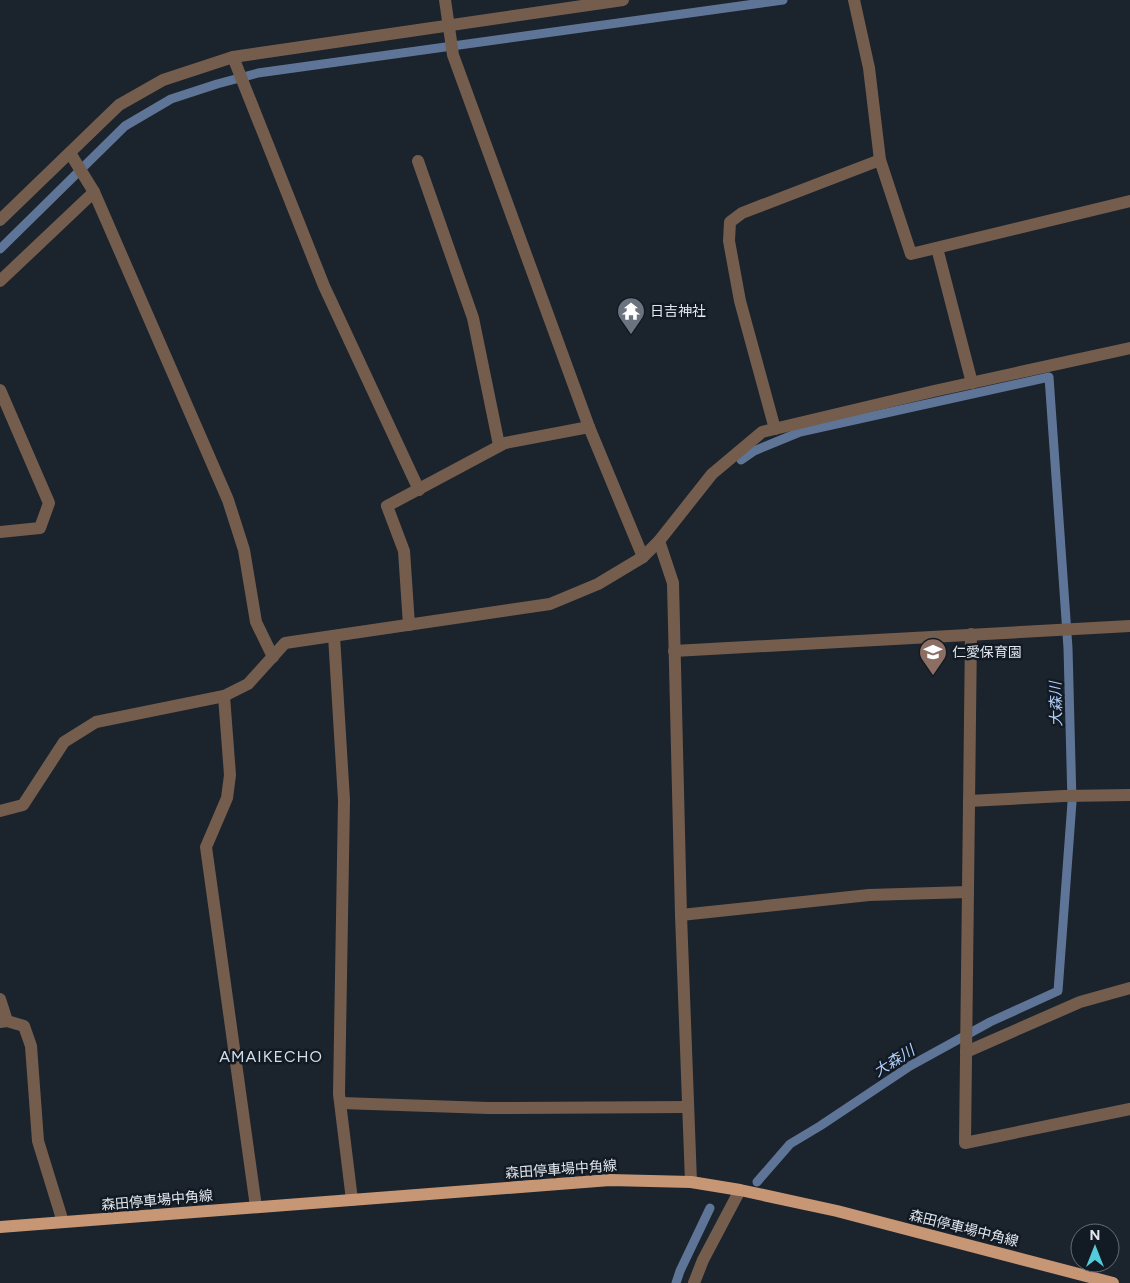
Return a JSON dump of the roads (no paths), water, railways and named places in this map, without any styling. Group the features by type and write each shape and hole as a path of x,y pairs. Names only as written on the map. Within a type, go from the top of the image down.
{"main road":[{"name":"森田停車場中角線","path":"0,1227 610,1180 691,1182 740,1190 837,1211 1113,1283"}],"street":[{"path":"445,0 453,55 589,427 643,557"},
{"path":"0,220 72,158 119,105 163,80 234,61 449,30 623,0"},
{"path":"854,0 868,68 880,160 911,254 1130,201"},
{"path":"234,61 324,286 419,490"},
{"path":"72,158 94,192 228,500 244,550 256,622 273,657"},
{"path":"775,429 740,301 729,241 730,222 742,213 880,160"},
{"path":"418,161 473,318 500,445"},
{"path":"0,281 94,192"},
{"path":"937,248 972,383"},
{"path":"0,811 23,806 64,742 96,722 224,696 248,684 284,643 550,604 598,584 643,557 660,541 712,474 762,432 1130,348"},
{"path":"0,390 49,503 40,528 0,532"},
{"path":"409,624 404,551 387,506 505,443 589,427"},
{"path":"660,541 673,584 681,915 691,1182"},
{"path":"674,651 1130,626"},
{"path":"971,634 965,1142 1130,1109"},
{"path":"334,636 344,800 340,1103 352,1200"},
{"path":"224,696 230,775 227,798 206,847 256,1207"},
{"path":"969,801 1130,795"},
{"path":"681,915 869,895 968,892"},
{"path":"966,1048 1080,1002 1130,988"},
{"path":"0,999 3,1021 24,1026 31,1046 38,1141 63,1222"},
{"path":"340,1103 488,1108 688,1107"},
{"path":"694,1283 703,1260 740,1190"}],"waterway":[{"path":"0,249 125,126 171,99 217,84 258,73 783,0"},
{"name":"大森川","path":"741,460 754,451 800,432 1049,377 1068,648 1072,802 1058,991 990,1022 910,1066 790,1144 757,1182"},
{"name":"大森川","path":"676,1283 710,1208"}],"place":[{"name":"日吉神社","path":"631,335"},
{"name":"仁愛保育園","path":"933,676"}],"district":[{"name":"AMAIKECHO","path":"271,1056"}]}
